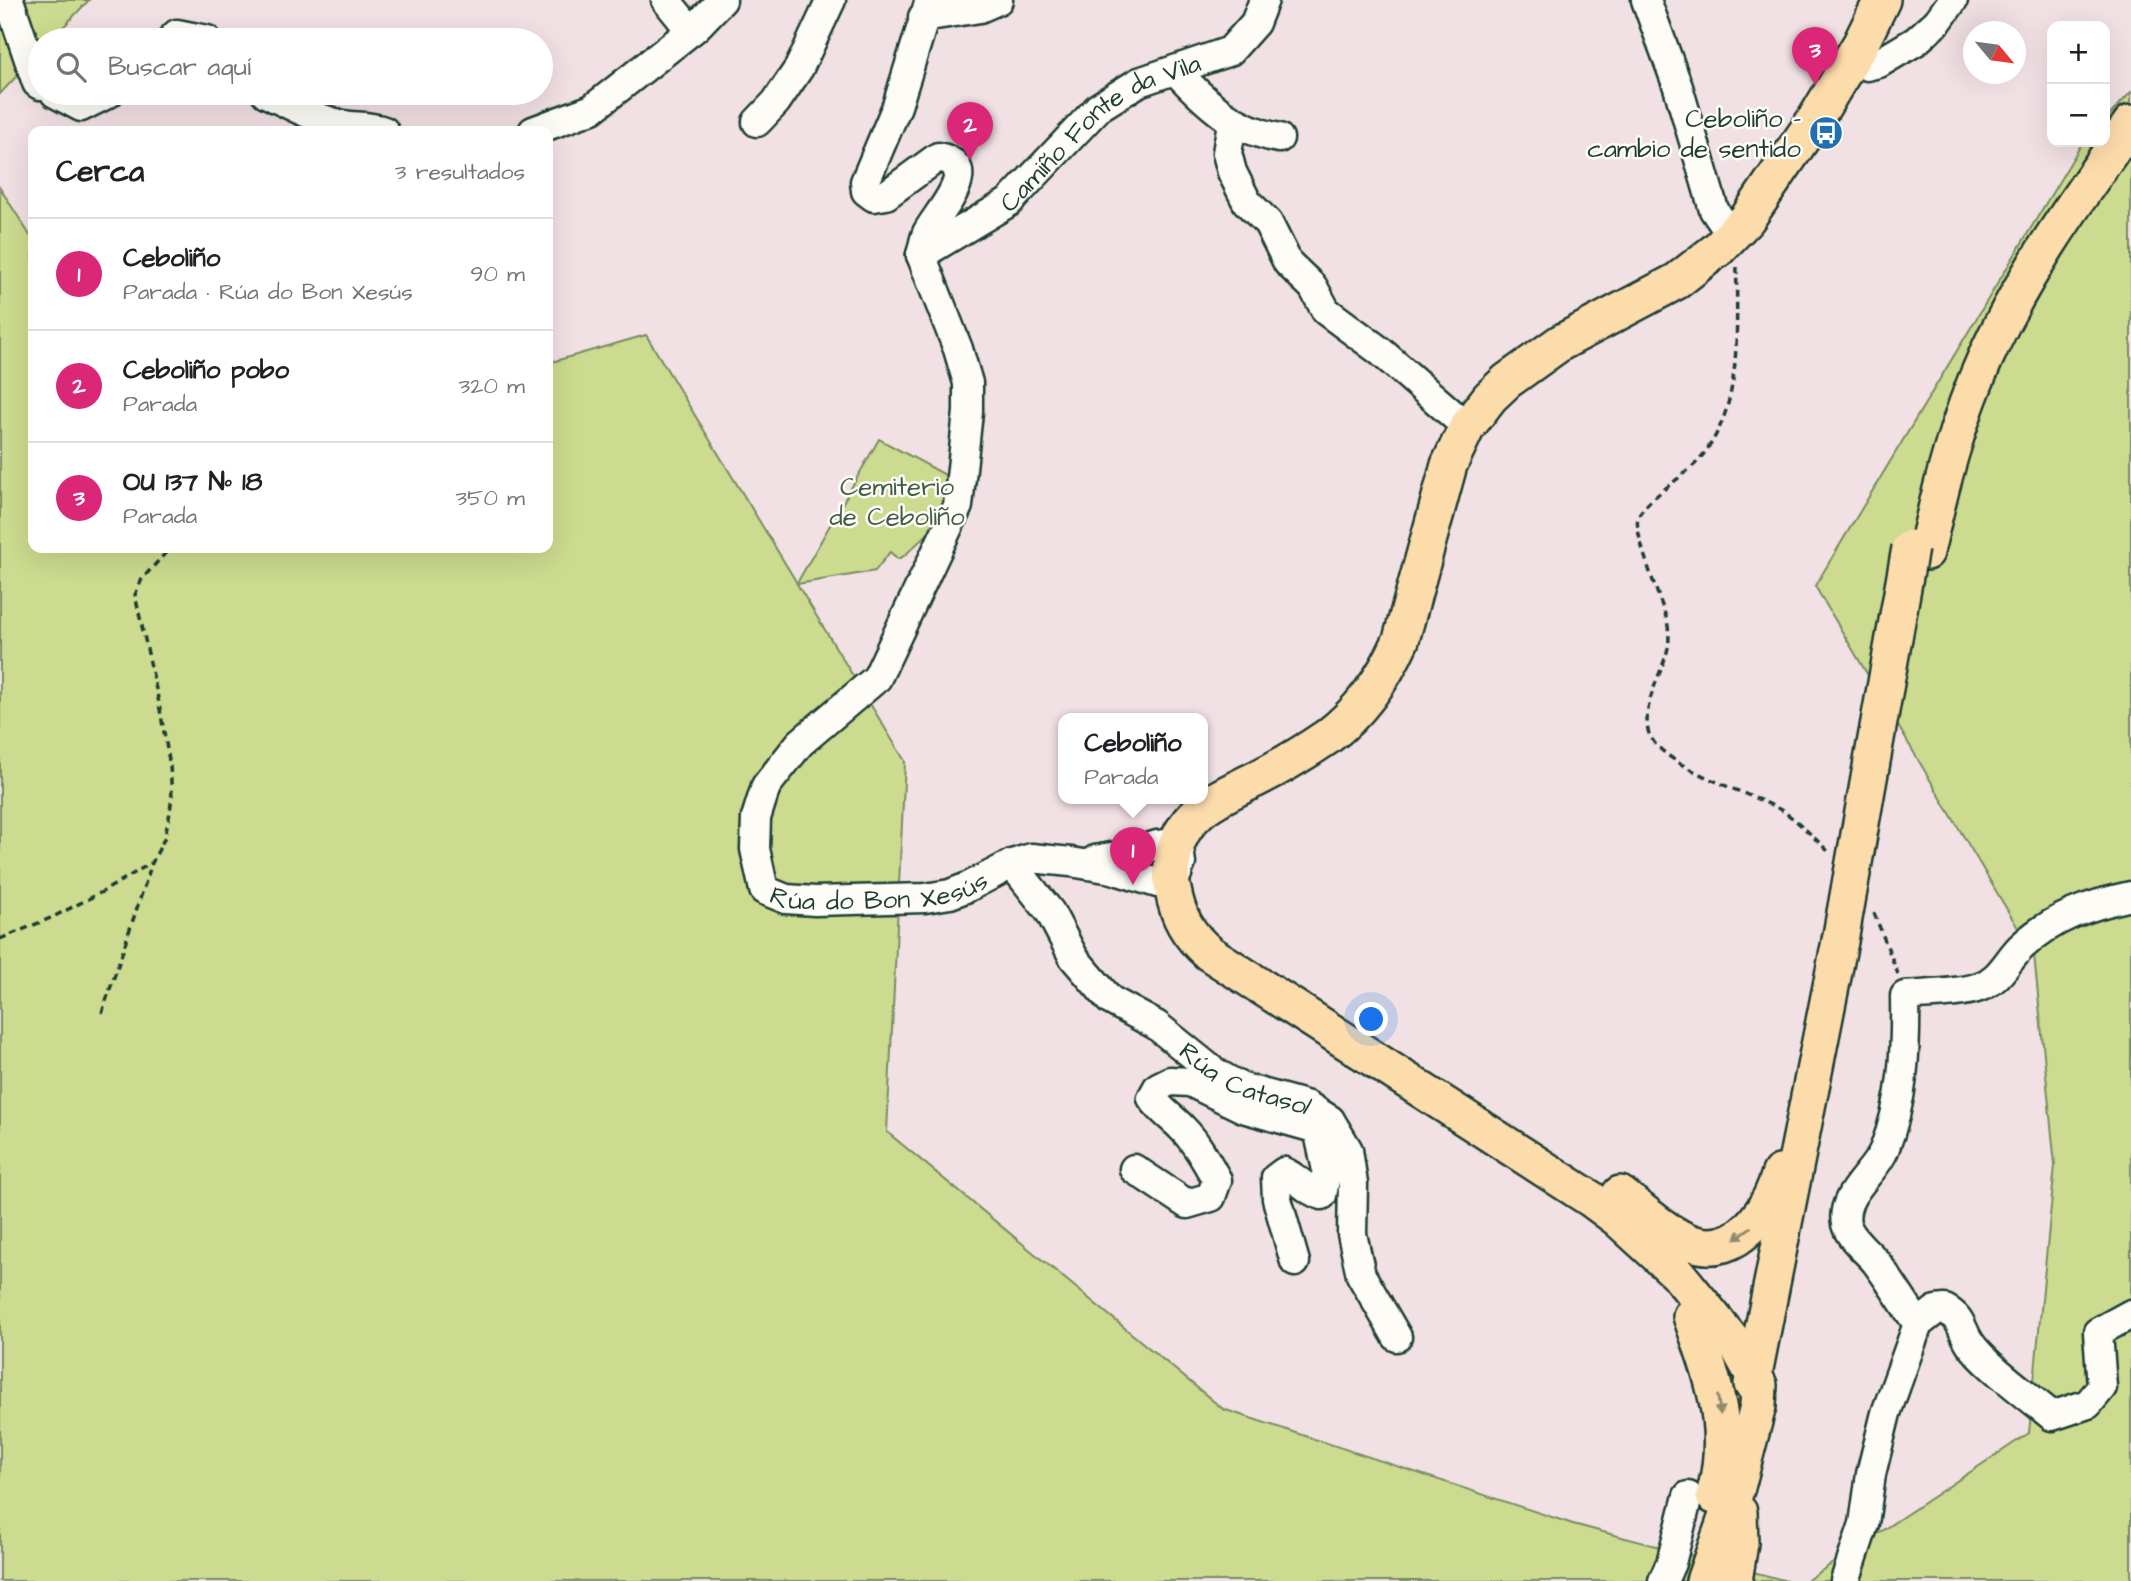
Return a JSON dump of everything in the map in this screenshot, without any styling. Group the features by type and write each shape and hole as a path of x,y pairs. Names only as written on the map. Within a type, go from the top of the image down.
{"main road":[{"path":"1704,1581 1738,1501 1758,1406 1759,1385 1739,1349 1677,1273 1591,1199 1261,986 1176,909 1184,837 1260,777 1328,736 1370,695 1389,667 1401,640 1449,465 1467,427 1490,397 1507,381 1560,343 1677,281 1747,219 1816,118 1852,58 1882,0"},
{"path":"2110,124 2131,94"},
{"path":"1716,1581 1775,1376 1813,1171 1842,940 1843,879 1864,808 1918,550 1955,437 1985,358 2012,305 2065,216 2131,123"},
{"path":"1691,1581 1725,1491 1754,1375 1918,550 1936,439 1971,350 2008,275 2094,147"},
{"path":"1184,837 1192,846 1187,877 1190,921"},
{"path":"1463,1116 1519,1137 1565,1160 1619,1194 1677,1236 1692,1243 1706,1246 1736,1239 1760,1217 1776,1185 1842,940"},
{"path":"1654,1251 1691,1316 1732,1373 1739,1378 1754,1375 1768,1355 1793,1228 1813,1171"},
{"path":"1685,1581 1717,1485 1722,1450 1717,1391 1691,1316"},
{"path":"1734,1581 1740,1543 1738,1501"}],"street":[{"path":"9,0 28,56"},
{"path":"666,0 691,31"},
{"path":"546,126 592,108 691,31 722,0"},
{"path":"757,122 776,102 799,68 831,0"},
{"path":"921,255 927,234 956,187 959,174 956,166 948,159 938,157 886,195 874,197 866,191 865,182 897,106 926,9 980,8 998,0"},
{"name":"Camiño Fonte da Vila","path":"921,255 1009,202 1099,107 1139,82 1230,51 1255,23 1264,0"},
{"path":"1646,0 1678,87 1714,210 1731,235"},
{"path":"1852,58 1867,66 1879,63 1916,41 1938,21 1954,0"},
{"path":"1176,71 1202,99 1233,122 1256,134 1279,138"},
{"path":"292,105 340,124 369,126"},
{"path":"1233,122 1227,153 1232,172 1247,202 1268,222 1288,263 1314,288 1325,311 1391,359 1467,427"},
{"name":"Rúa do Bon Xesús","path":"921,255 968,383 968,412 958,506 877,678 800,743 766,786 756,818 755,849 764,890 786,899 815,901 925,898 950,894 1012,864 1031,858 1071,862 1110,858 1184,837"},
{"name":"Rúa Catasol","path":"1012,864 1050,912 1074,958 1110,1000 1156,1025 1214,1072 1240,1087 1308,1105 1348,1150 1353,1184 1352,1234 1361,1275 1397,1338"},
{"path":"1918,1324 1846,1225 1846,1205 1883,1152 1894,1118 1903,1078 1905,996 1978,988 1996,978 2035,934 2066,915 2095,903 2131,896"},
{"path":"1134,1169 1187,1204 1211,1198 1217,1180 1202,1153 1183,1128 1162,1112 1152,1098 1158,1087 1170,1081 1190,1082 1243,1108 1324,1125 1327,1170 1322,1195 1314,1193 1284,1172 1276,1178 1278,1199 1295,1262"},
{"path":"1844,1581 1864,1524 1871,1474 1886,1413 1918,1324 1936,1310 1945,1309 1954,1314 1961,1322 1970,1343 1984,1358 2052,1416 2088,1404 2102,1387 2098,1332 2131,1314"},
{"path":"1663,1581 1671,1563 1688,1496"}],"path":[{"path":"1731,235 1738,250 1736,362 1728,408 1698,462 1647,504 1638,517 1638,532 1667,620 1669,635 1668,651 1647,717 1649,733 1654,743 1703,776 1780,810 1831,854"},
{"path":"102,1013 152,863 164,839 172,797 170,766 158,698 135,595 142,579 165,553"},
{"path":"0,939 63,912 152,863"},
{"path":"1873,911 1905,996"}],"green space":[{"path":"0,0 89,0 62,28 28,28 28,64 0,94"},
{"path":"2131,92 2131,1581 1806,1581 2029,1433 2055,1165 2034,955 1815,586 2080,147 2110,147 2110,115"},
{"name":"Cemiterio de Ceboliño","path":"0,188 28,232 28,553 553,553 553,362 646,335 797,583 879,439 951,478 936,526 904,556 898,559 890,552 875,571 797,584 905,761 887,1132 1223,1409 1573,1524 1787,1581 0,1581"}],"place":[{"name":"OU 137 Nº 18","path":"1815,85"},
{"name":"Ceboliño - cambio de sentido","path":"1826,133"},
{"name":"Ceboliño pobo","path":"970,160"},
{"name":"Ceboliño","path":"1133,885"}]}
